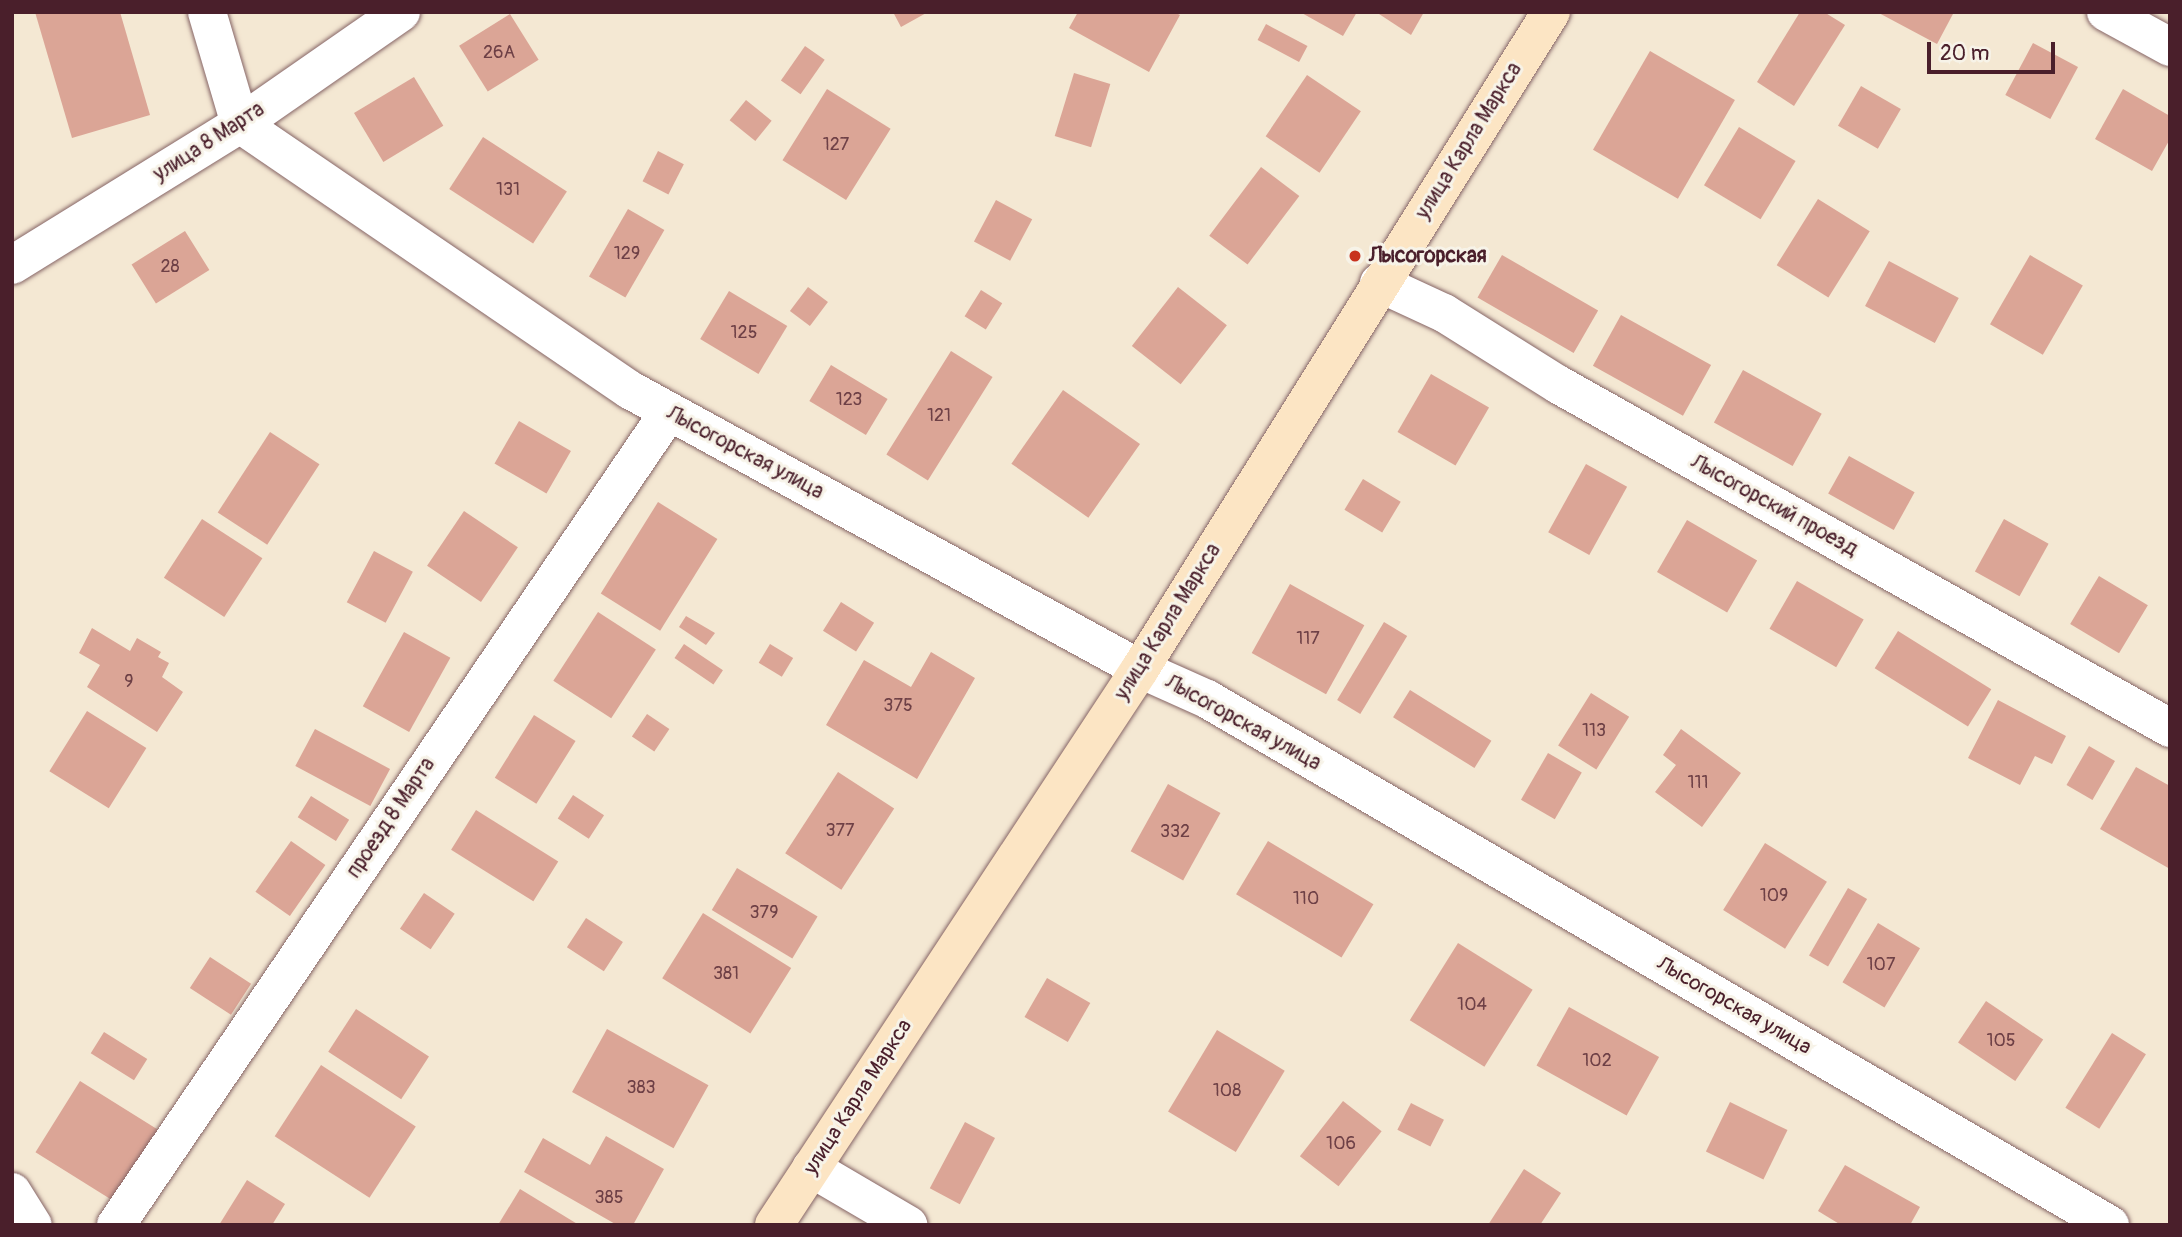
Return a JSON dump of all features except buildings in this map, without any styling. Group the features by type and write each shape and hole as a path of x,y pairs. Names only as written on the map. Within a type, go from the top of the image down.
{"main road":[{"name":"улица Карла Маркса","path":"774,1225 1140,669 1551,12"}],"street":[{"path":"207,12 240,124"},
{"name":"улица 8 Марта","path":"12,265 240,124 401,12"},
{"path":"2106,12 2170,47"},
{"name":"Лысогорская улица","path":"240,124 668,412 1140,669 1207,699 2110,1225"},
{"name":"Лысогорский проезд","path":"1379,283 1444,313 1559,385 2170,728"},
{"name":"проезд 8 Марта","path":"116,1225 668,412"},
{"path":"811,1168 908,1225"},
{"path":"12,1192 33,1225"}],"place":[{"name":"Лысогорская","path":"1355,256"}]}
